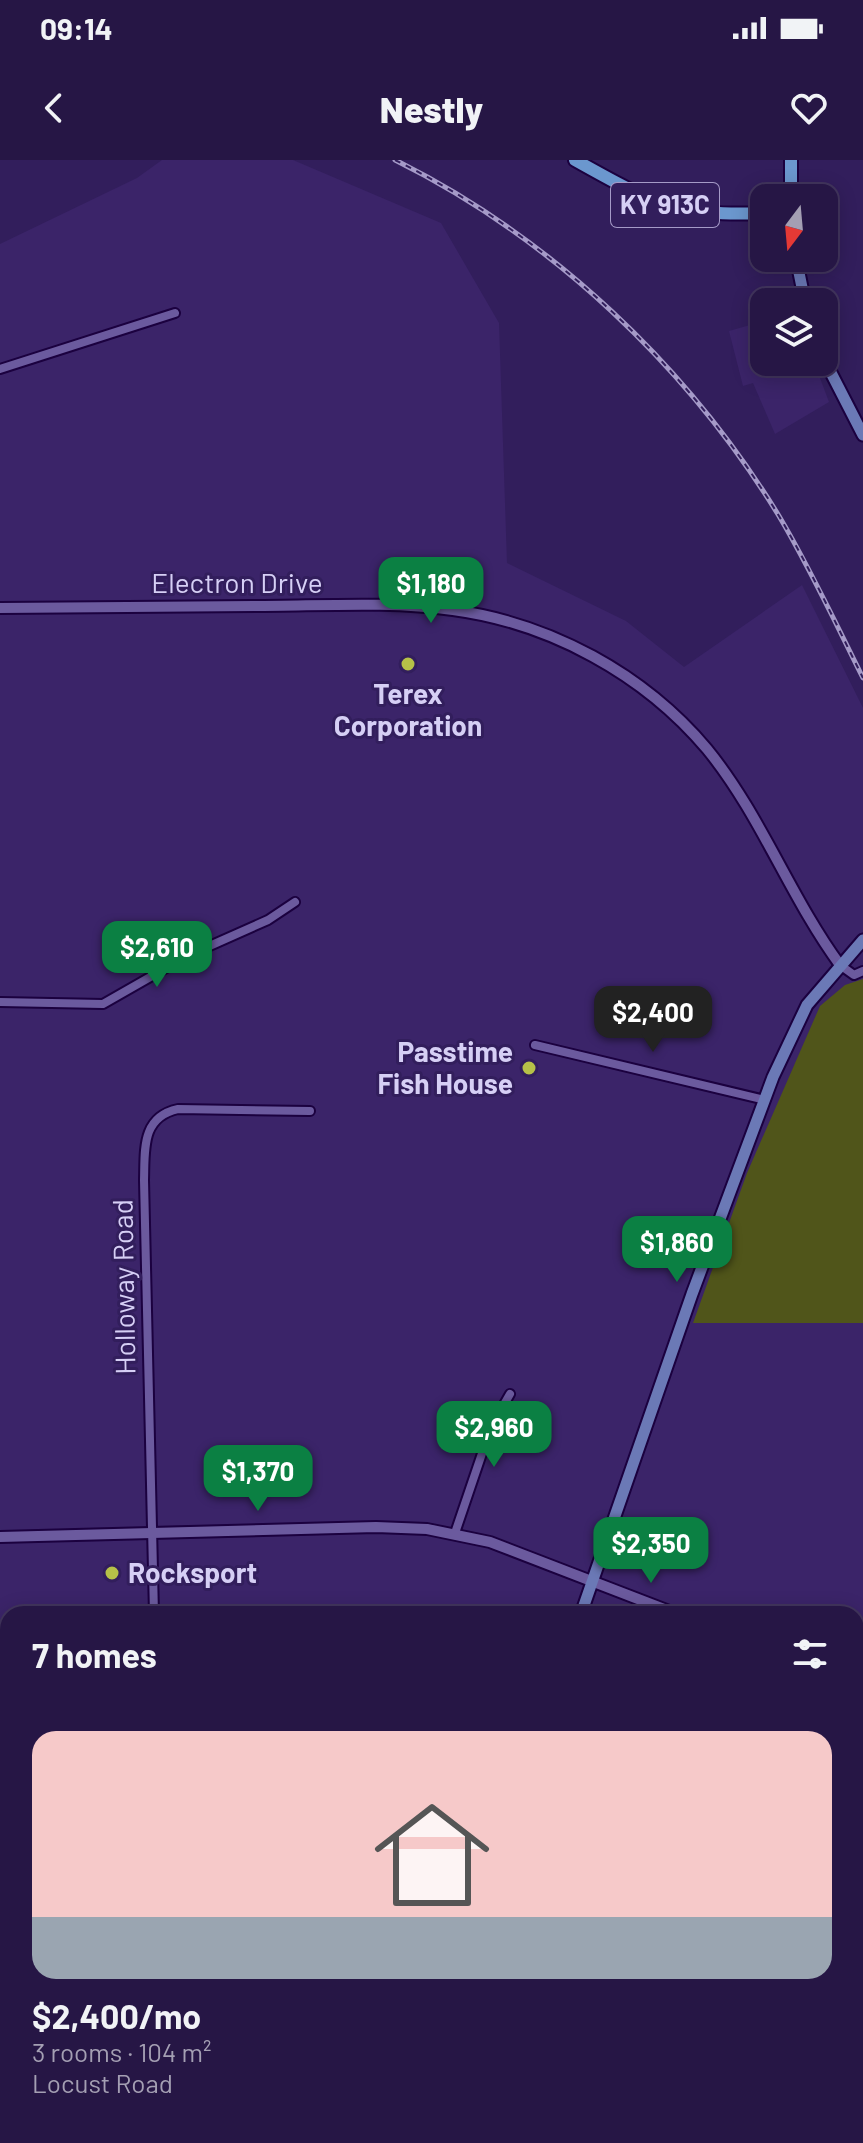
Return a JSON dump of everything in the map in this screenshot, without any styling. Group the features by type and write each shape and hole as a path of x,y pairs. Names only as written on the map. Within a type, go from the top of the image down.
{"main road":[{"name":"KY 913C","path":"575,160 632,192 671,207 712,216 750,214"},
{"path":"791,160 791,184"},
{"path":"833,376 863,435"},
{"path":"584,1606 692,1294 765,1100 807,1005 863,940"}],"street":[{"path":"0,369 175,313"},
{"name":"Electron Drive","path":"0,608 424,607 496,619 567,644 639,686 687,727 707,749 749,810 840,965"},
{"path":"0,1002 103,1004 187,956 268,920 295,902"},
{"path":"840,965 854,975 863,971"},
{"path":"535,1045 765,1100"},
{"name":"Holloway Road","path":"154,1606 146,1134 162,1114 178,1109 310,1111"},
{"path":"455,1533 491,1427 510,1394"},
{"path":"0,1537 376,1527 455,1533 510,1548 657,1606"}],"shaded area":[{"path":"162,160 293,160 441,223 499,323 507,563 626,621 684,667 802,585 863,708 863,1606 0,1606 0,244 137,178"},
{"path":"750,325 750,376 819,376 829,402 775,434 753,383 743,386 729,331"}],"green space":[{"path":"863,979 863,1323 693,1323 747,1173 820,1006 845,985"}],"railway":[{"path":"395,160 453,192 562,268 612,311 659,358 703,408 779,516 863,678"}],"place":[{"name":"Terex Corporation","path":"408,664"},
{"name":"Passtime Fish House","path":"529,1068"},
{"name":"Rocksport","path":"112,1573"}]}
